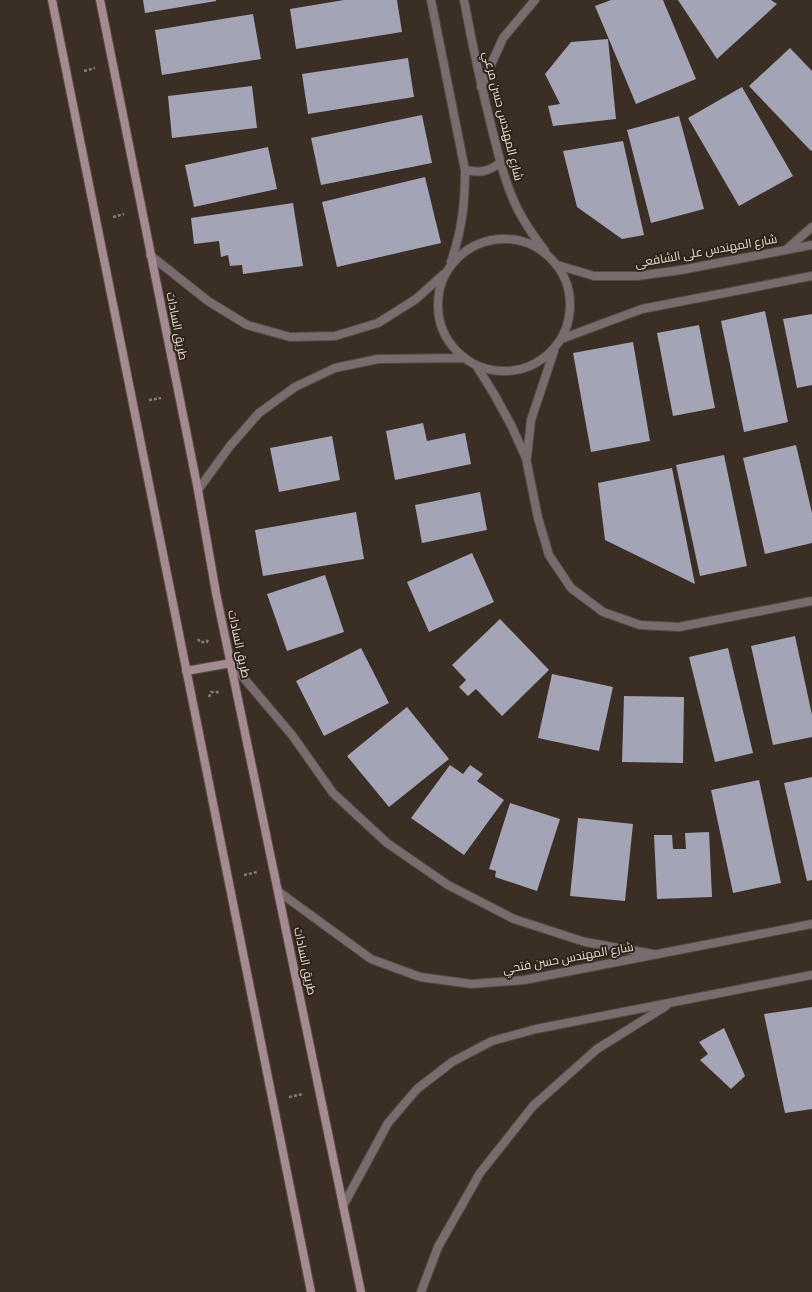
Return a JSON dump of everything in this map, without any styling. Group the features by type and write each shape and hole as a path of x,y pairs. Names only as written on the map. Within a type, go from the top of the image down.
{"main road":[{"path":"52,0 311,1292"},
{"name":"طريق السادات","path":"100,0 198,490 216,593 361,1292"},
{"path":"186,671 231,663"}],"street":[{"path":"431,0 465,170 463,217 458,241 451,263 438,292 438,313 443,333 455,350 464,358 483,368 505,372 528,367 555,348 566,330 570,313 570,296 565,279 557,265 547,253 528,243 507,239 486,241 467,250 451,263"},
{"name":"شارع المهندس حسن مرعي","path":"464,0 481,87 500,163 518,210 531,233 547,253"},
{"path":"481,87 503,38 535,0"},
{"path":"465,170 478,172 490,170 500,163"},
{"path":"786,250 812,227"},
{"name":"شارع المهندس على الشافعى","path":"557,265 594,276 637,276 681,270 812,245"},
{"path":"150,255 208,301 246,325 290,337 335,336 378,323 416,299 446,272"},
{"path":"561,339 642,309 812,276"},
{"path":"526,458 531,420 555,348"},
{"path":"198,490 230,446 259,413 294,387 335,368 378,359 464,358"},
{"path":"476,365 511,425 526,458 538,518 549,555 571,588 603,612 640,625 679,627 812,601"},
{"path":"231,663 292,735 333,793 387,843 448,885 521,921 585,942 658,955"},
{"name":"شارع المهندس حسن فتحي","path":"278,892 371,959 420,977 472,984 524,980 812,924"},
{"path":"343,1206 388,1123 417,1089 452,1062 492,1041 536,1029 812,976"},
{"path":"422,1292 438,1247 480,1173 533,1106 597,1049 669,1004"}],"path":[{"path":"93,60 96,76"},
{"path":"85,78 84,70 95,68"},
{"path":"114,225 113,217 124,214 123,206"},
{"path":"148,392 151,408"},
{"path":"149,400 161,398 163,405"},
{"path":"196,636 200,642 207,642 209,636"},
{"path":"243,875 258,872"},
{"path":"288,1098 303,1094"}],"building":[{"path":"143,0 216,0 216,1 145,13"},
{"path":"344,0 397,0 402,32 296,49 290,9"},
{"path":"611,0 663,0 696,79 636,104 595,6"},
{"path":"678,0 771,0 777,4 717,59"},
{"path":"253,14 261,59 162,75 155,30"},
{"path":"608,39 616,119 553,126 548,106 560,104 545,74 571,42"},
{"path":"790,48 812,71 811,151 749,86"},
{"path":"408,58 414,97 308,114 302,74"},
{"path":"252,86 257,128 172,138 168,96"},
{"path":"742,87 793,176 739,206 688,118"},
{"path":"422,115 432,163 321,185 311,138"},
{"path":"679,116 704,209 651,223 627,130"},
{"path":"623,141 644,235 622,239 577,207 563,151"},
{"path":"268,147 277,189 194,207 185,165"},
{"path":"425,177 441,243 337,267 322,202"},
{"path":"293,203 303,266 243,274 242,265 230,266 228,255 221,257 219,241 194,244 191,218"},
{"path":"765,311 788,422 744,432 721,321"},
{"path":"812,314 812,385 797,388 783,319"},
{"path":"699,325 715,408 673,416 657,333"},
{"path":"633,342 650,441 591,452 573,353"},
{"path":"423,423 427,441 465,433 471,464 395,480 386,431"},
{"path":"332,436 340,480 279,492 270,448"},
{"path":"796,445 812,513 812,543 765,554 743,458"},
{"path":"724,455 747,566 700,576 676,465"},
{"path":"672,468 695,584 605,540 598,483"},
{"path":"480,492 487,530 422,543 415,505"},
{"path":"356,512 364,559 263,576 255,530"},
{"path":"472,553 494,602 429,632 407,582"},
{"path":"325,575 344,632 287,651 267,594"},
{"path":"500,619 549,670 502,716 476,689 468,696 459,687 466,680 452,665"},
{"path":"795,636 812,715 812,737 773,745 751,646"},
{"path":"361,648 389,703 324,736 296,681"},
{"path":"728,648 753,753 715,762 689,657"},
{"path":"552,674 613,687 599,751 538,738"},
{"path":"624,696 684,697 683,763 622,762"},
{"path":"407,707 449,759 389,807 347,756"},
{"path":"450,765 463,774 470,765 483,774 477,781 504,800 464,855 411,818"},
{"path":"812,777 812,880 807,881 784,783"},
{"path":"759,780 781,883 733,893 711,790"},
{"path":"510,803 560,819 537,891 495,877 496,871 489,869"},
{"path":"578,818 633,824 625,901 570,896"},
{"path":"709,832 712,897 657,899 654,835 672,835 673,849 686,849 685,833"},
{"path":"812,1007 812,1109 785,1113 764,1014"},
{"path":"724,1028 745,1076 731,1089 700,1060 708,1054 699,1042"}]}
